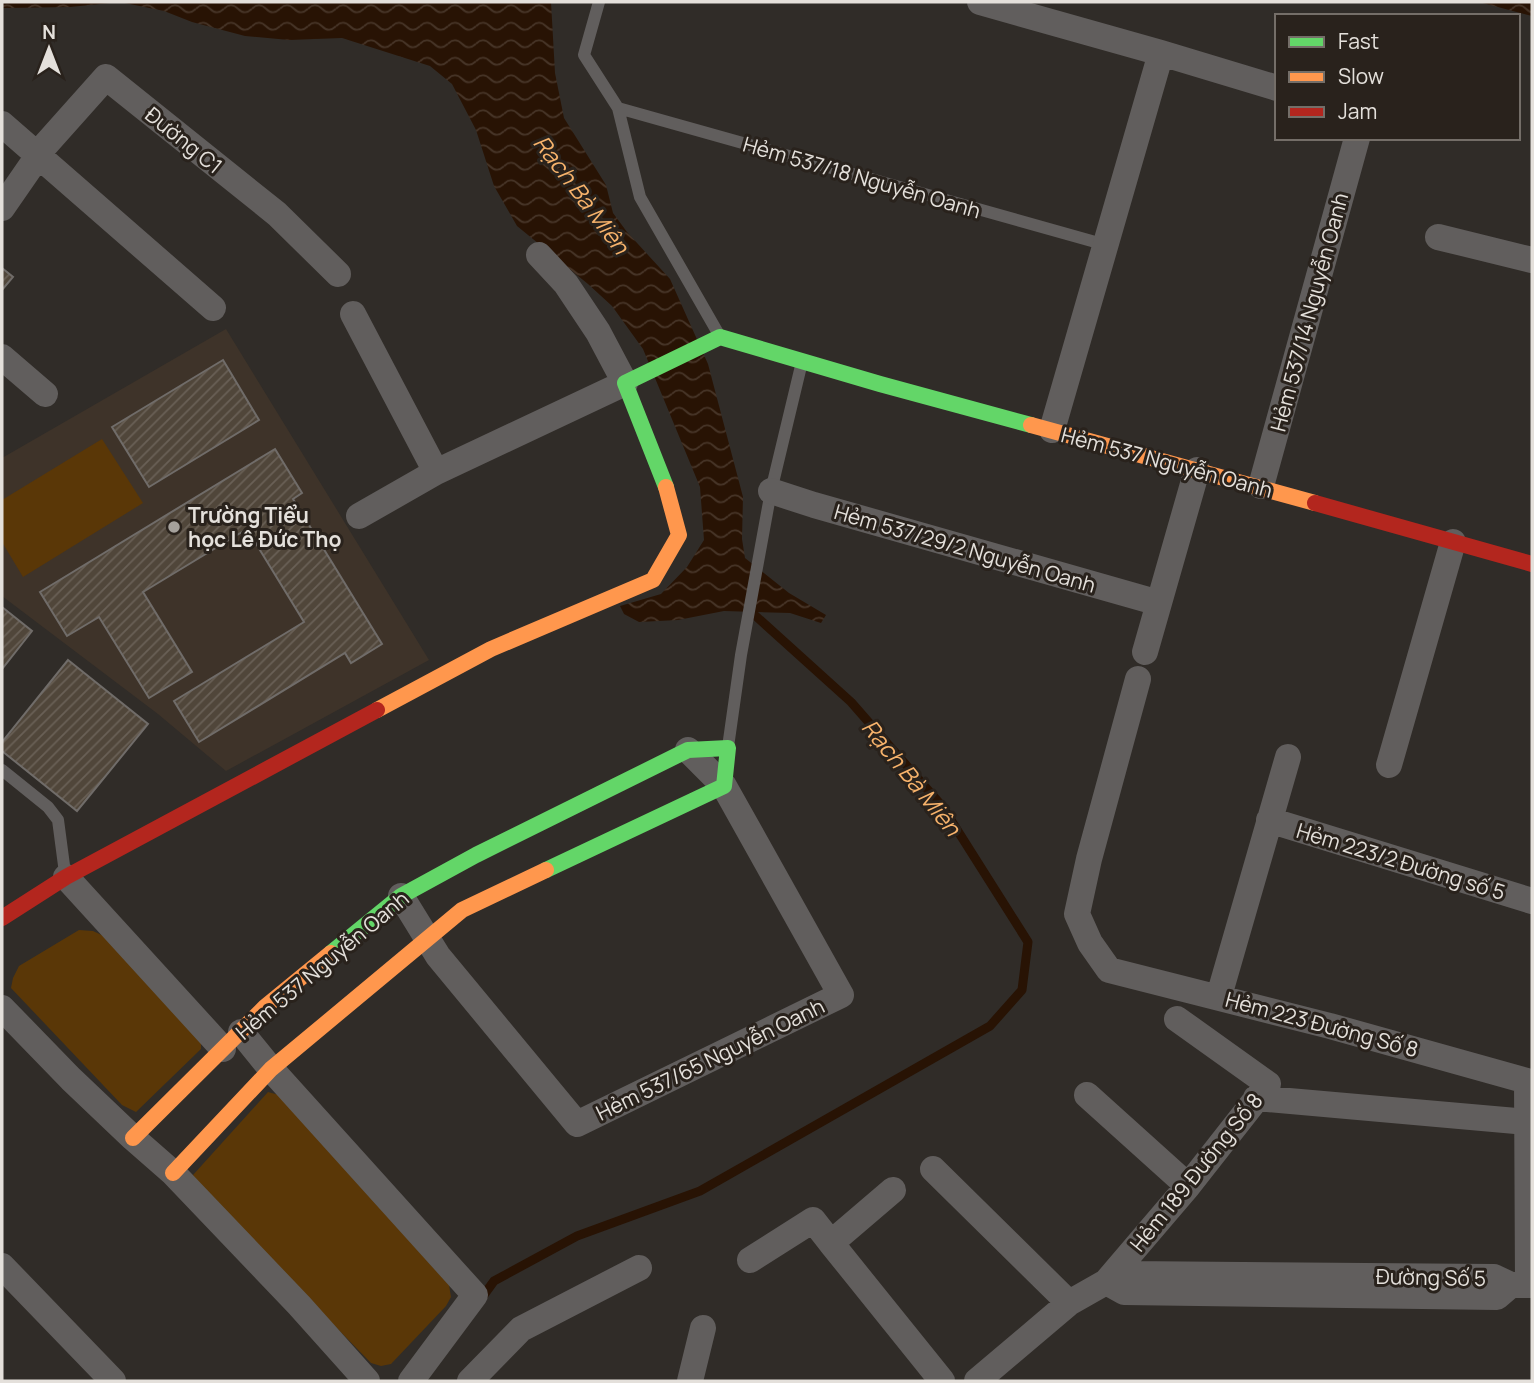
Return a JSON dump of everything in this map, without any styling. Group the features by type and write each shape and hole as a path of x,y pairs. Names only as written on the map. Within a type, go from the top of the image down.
{"street":[{"path":"980,2 1275,87"},
{"path":"1052,430 1161,53"},
{"name":"Đường C1","path":"38,156 106,77 277,215 338,274"},
{"path":"2,124 213,308"},
{"name":"Hẻm 537/14 Nguyễn Oanh","path":"1261,486 1356,140"},
{"path":"2,208 38,156"},
{"path":"1438,237 1532,260"},
{"path":"2,918 66,877 491,649 653,580 679,535 633,378 566,285 539,255"},
{"path":"354,314 436,472"},
{"path":"359,516 436,472 720,337"},
{"name":"Hẻm 537 Nguyễn Oanh","path":"720,337 802,363 1261,486 1532,564"},
{"path":"2,357 45,394"},
{"path":"1146,652 1198,470"},
{"name":"Hẻm 537/29/2 Nguyễn Oanh","path":"770,499 814,505 1159,603"},
{"path":"1389,765 1453,542"},
{"name":"Hẻm 223 Đường Số 8","path":"1138,680 1089,859 1077,914 1090,943 1109,970 1330,1026 1530,1071 1524,1285"},
{"path":"173,1173 271,1069 462,910 724,786 728,748"},
{"name":"Hẻm 537 Nguyễn Oanh","path":"133,1138 265,1007 401,896 475,855 688,750 728,748"},
{"name":"Hẻm 537/65 Nguyễn Oanh","path":"401,896 438,956 577,1124 841,995 724,786 688,750"},
{"path":"1219,996 1287,757"},
{"name":"Hẻm 223/2 Đường số 5","path":"1269,820 1532,901"},
{"path":"66,877 232,1040 271,1069 475,1295 411,1381"},
{"path":"2,1008 71,1079 173,1173 367,1381"},
{"name":"Hẻm 189 Đường Số 8","path":"1106,1282 1188,1186 1268,1084 1177,1018"},
{"path":"1087,1095 1188,1186"},
{"path":"1256,1098 1527,1122"},
{"path":"933,1169 1069,1303"},
{"path":"831,1243 893,1190"},
{"path":"750,1260 813,1220 942,1381"},
{"path":"2,1266 113,1381"},
{"path":"478,1379 521,1329 639,1268"},
{"path":"977,1381 1069,1303 1106,1282"},
{"name":"Đường Số 5","path":"1106,1282 1124,1292 1497,1297 1524,1285"},
{"path":"690,1381 703,1328"}],"lane":[{"path":"599,2 584,55 618,108 640,197 720,337"},
{"name":"Hẻm 537/18 Nguyễn Oanh","path":"618,108 1105,246"},
{"path":"728,748 741,654 770,499 802,363"},
{"path":"2,770 48,807 58,820 66,877"}],"shaded area":[{"name":"Trường Tiểu học Lê Đức Thọ","path":"226,329 429,660 226,771 158,714 2,596 2,458"},
{"path":"102,439 143,503 23,577 2,542 2,500"},
{"path":"79,930 93,931 106,937 201,1041 201,1049 136,1112 122,1105 11,988 19,966"},
{"path":"268,1092 279,1095 449,1285 451,1297 446,1306 391,1364 381,1366 371,1363 197,1185 193,1175"}],"water":[{"path":"2,2 120,2 70,7 2,8"},
{"path":"120,2 551,2 555,73 564,118 606,185 613,213 670,279 708,364 743,497 742,539 745,558 789,593 826,615 821,623 790,613 724,611 678,620 639,622 624,614 620,606 661,594 687,567 704,540 700,487 643,349 612,306 517,226 494,186 476,130 452,84 430,66 342,38 289,40 245,36 192,22 164,11"},
{"path":"1479,2 1532,2 1532,16"}],"building":[{"path":"2,268 13,277 2,290"},
{"path":"223,360 259,420 149,487 112,427"},
{"path":"275,449 302,493 293,499 382,644 351,663 345,653 199,742 174,701 304,622 247,529 143,592 192,672 149,698 99,617 67,636 40,592"},
{"path":"2,607 32,631 2,669"},
{"path":"68,660 148,724 77,811 2,751 2,742"}],"waterway":[{"name":"Rạch Bà Miên","path":"481,1299 494,1281 577,1236 700,1191 990,1026 1022,990 1028,942 942,806 851,702 748,609"}],"traffic: fast":[{"path":"666,487 625,383 720,337 1031,425"},
{"path":"331,953 401,896 476,855 688,750 728,748 724,786 546,870"}],"traffic: slow":[{"path":"1031,425 1315,503"},
{"path":"377,710 491,649 653,580 679,535 666,487"},
{"path":"173,1173 271,1069 462,910 546,870"},
{"path":"133,1138 265,1007 331,953"}],"traffic: jam":[{"path":"1315,503 1532,564"},
{"path":"2,918 66,877 377,710"}],"place":[{"name":"Trường Tiểu học Lê Đức Thọ","path":"174,527"}]}
